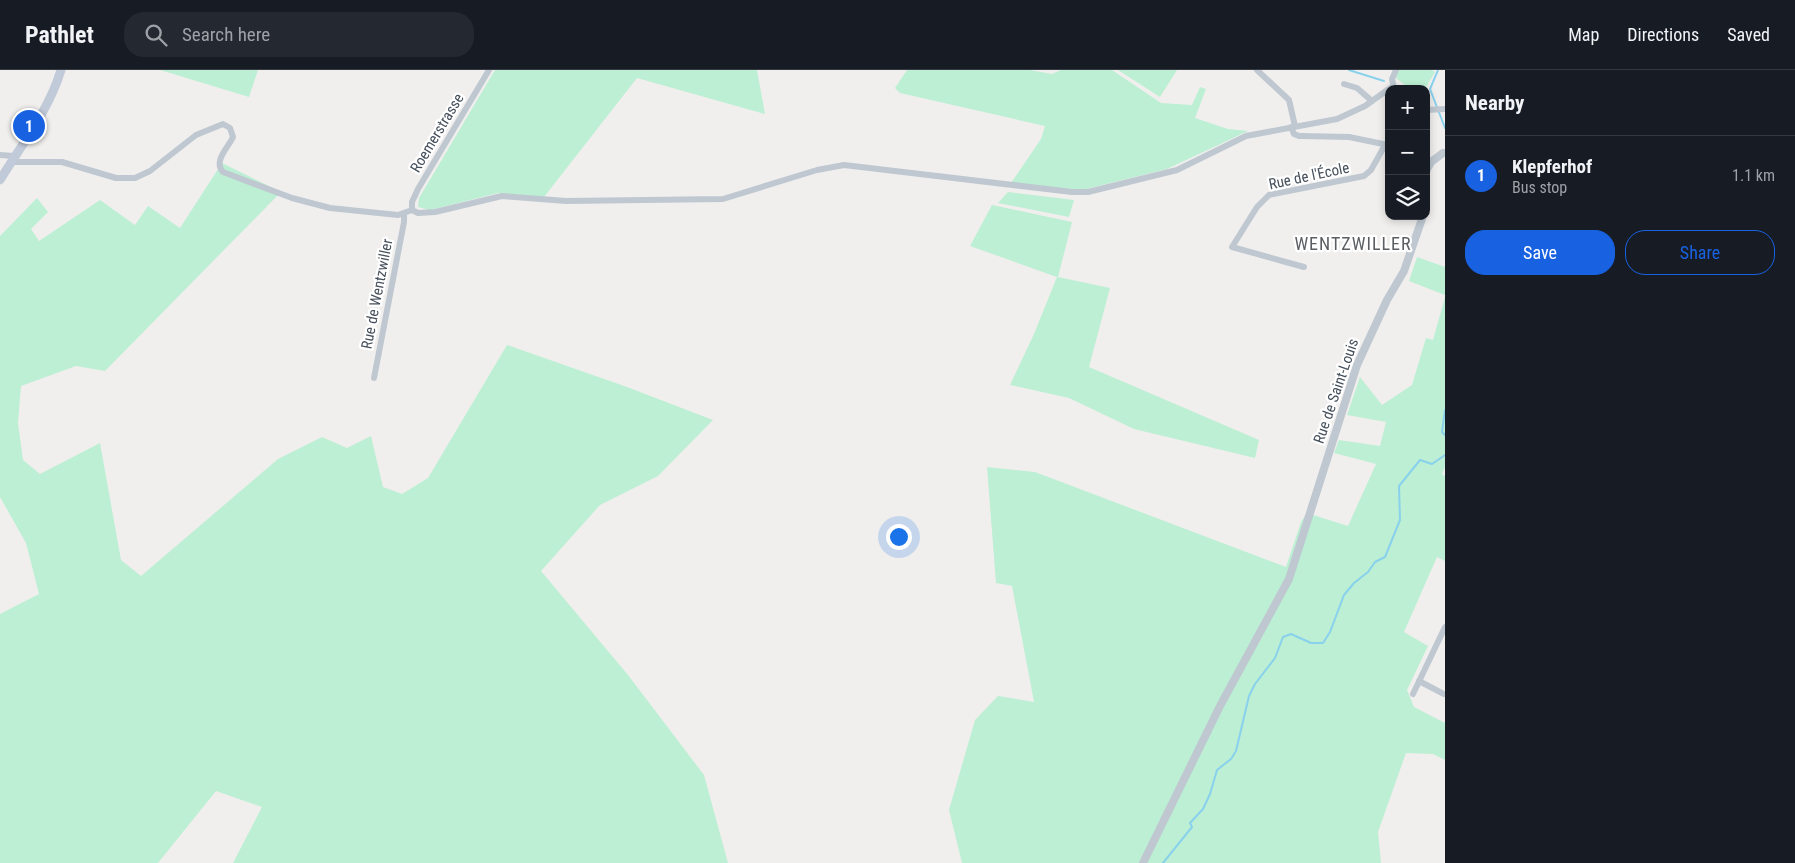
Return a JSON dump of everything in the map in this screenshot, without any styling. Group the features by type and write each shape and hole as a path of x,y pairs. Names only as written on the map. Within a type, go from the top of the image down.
{"main road":[{"path":"0,180 41,116 56,86 61,70"}],"street":[{"name":"Roemerstrasse","path":"412,210 412,202 418,189 490,70"},
{"path":"1257,70 1289,100 1294,134 1300,136 1349,137 1385,145"},
{"path":"1394,85 1396,70"},
{"path":"1344,84 1357,88 1372,102"},
{"path":"0,155 30,161 65,162 116,178 135,178 150,171 196,135 223,124 230,128 233,137 219,166 231,176 292,198 330,208 404,214 412,210 418,213 435,212 502,196 572,201 723,199 836,166 1072,192 1088,192 1177,170 1240,138 1293,126 1333,120 1372,102 1385,93"},
{"path":"20,146 30,161"},
{"name":"Rue de l'École","path":"1304,267 1232,248 1257,207 1268,195 1364,176 1371,170 1385,148"},
{"path":"1430,158 1444,153"},
{"name":"Rue de Wentzwiller","path":"374,378 404,214"},
{"name":"Rue de Saint-Louis","path":"1143,863 1220,706 1289,579 1357,366 1387,300 1404,271 1422,220"},
{"path":"1413,694 1445,627"},
{"path":"1419,681 1444,694"}],"green space":[{"path":"160,70 258,70 249,97"},
{"path":"495,70 757,70 765,114 637,78 544,197 498,193 430,210 418,207 419,198"},
{"path":"907,70 1030,70 1052,74 1061,70 1112,70 1161,103 1192,105 1200,87 1206,89 1195,118 1228,129 1248,131 1167,169 1078,191 1011,183 1041,139 1045,126 900,93 895,88"},
{"path":"1118,70 1177,70 1160,97"},
{"path":"1398,70 1432,70 1435,72 1427,85 1405,85 1396,78"},
{"path":"222,163 281,192 105,371 76,366 21,386 18,423 23,460 40,474 100,443 121,560 141,576 278,459 322,437 347,448 371,436 383,487 402,494 428,478 507,345 627,387 713,420 658,476 600,505 541,571 628,675 704,775 728,863 233,863 262,807 216,791 158,863 0,863 0,614 39,594 26,543 0,497 0,236 37,198 48,212 31,229 39,241 100,200 135,225 148,206 180,228"},
{"path":"1008,192 1074,200 1069,217 998,203"},
{"path":"992,205 1072,222 1058,277 1110,288 1089,367 1259,440 1255,458 1134,429 1069,398 1010,385 1034,334 1057,277 970,246"},
{"path":"1417,257 1445,267 1445,295 1409,281"},
{"path":"1445,297 1445,467 1442,474 1445,476 1445,561 1437,557 1404,632 1428,646 1407,690 1414,707 1445,723 1445,760 1433,754 1406,753 1378,832 1381,863 962,863 949,810 975,720 998,696 1034,702 1012,586 996,583 987,467 1035,472 1286,567 1301,522 1307,513 1348,526 1376,464 1334,453 1339,440 1380,446 1386,422 1347,415 1360,377 1382,405 1412,385 1426,338 1433,340"}],"waterway":[{"path":"1349,70 1384,81"},
{"path":"1438,70 1430,89 1445,128"},
{"path":"1445,410 1442,432 1445,435"},
{"path":"1163,863 1192,827 1190,823 1203,809 1210,794 1217,770 1231,759 1236,751 1249,696 1255,684 1275,658 1283,637 1291,634 1311,643 1323,643 1330,632 1344,595 1354,583 1368,572 1375,562 1385,557 1400,520 1399,486 1420,460 1432,464 1445,455"}],"place":[{"name":"Klepferhof","path":"29,126"}],"district":[{"name":"WENTZWILLER","path":"1353,244"}]}
